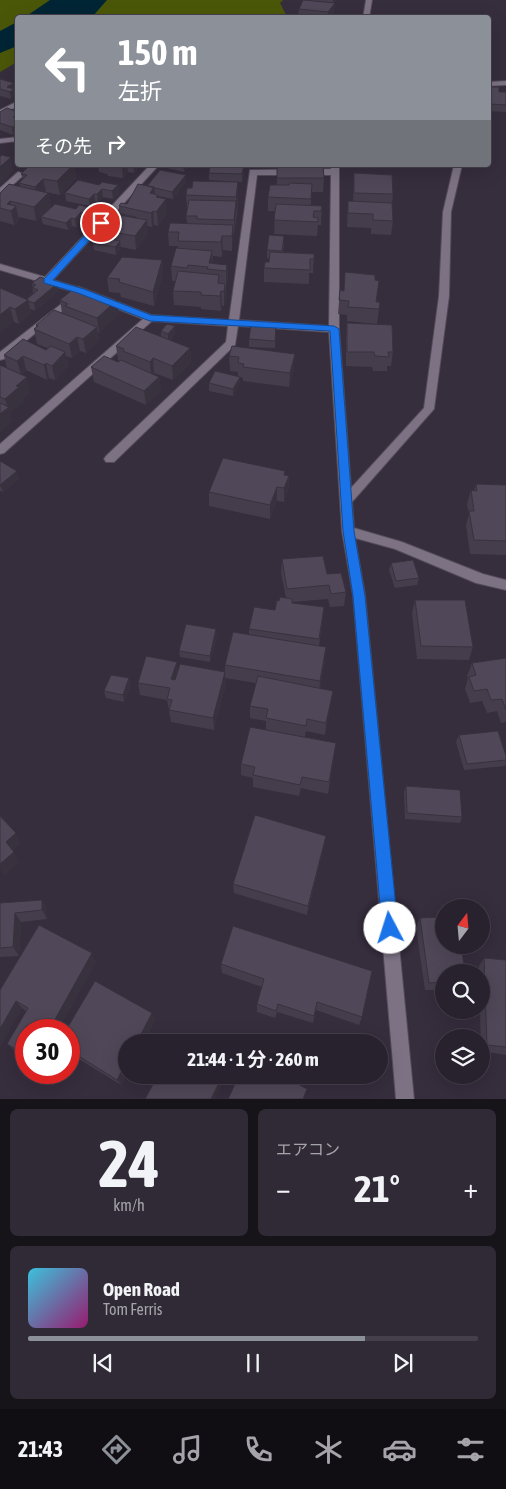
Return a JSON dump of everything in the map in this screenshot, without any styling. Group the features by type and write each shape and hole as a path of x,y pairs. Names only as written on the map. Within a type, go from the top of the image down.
{"street":[{"path":"366,15 369,0"},
{"path":"491,84 506,83"},
{"path":"0,113 15,105"},
{"path":"0,140 15,139"},
{"path":"47,281 154,167"},
{"path":"346,501 428,409 444,296 447,212 458,167"},
{"path":"110,459 231,343 253,172 335,168 334,329 348,531 359,596 405,1099"},
{"path":"0,193 21,174"},
{"path":"2,269 81,291 150,318 334,329"},
{"path":"0,357 81,291"},
{"path":"0,450 150,318"},
{"path":"348,531 398,545 481,579 506,585"}],"green space":[{"path":"0,0 283,0 280,3 286,15 15,15 15,63 0,72"}],"water":[{"path":"50,0 107,0 94,15 28,15"},
{"path":"15,23 15,47 0,53 0,31"}],"building":[{"path":"303,0 335,3 328,12 299,9"},
{"path":"0,79 14,83 7,87 14,89 10,92 0,89"},
{"path":"491,87 499,87 499,92 506,92 506,105 491,104"},
{"path":"7,108 15,111 15,116 13,117 15,117 15,126 0,123 0,112"},
{"path":"1,155 11,157 0,167 0,157"},
{"path":"28,167 71,167 57,181 43,179 35,187 19,183 27,175 21,174"},
{"path":"210,167 244,167 242,174 209,173"},
{"path":"277,167 323,167 324,178 277,178"},
{"path":"160,170 186,175 172,192 147,186"},
{"path":"354,173 392,175 393,194 354,193"},
{"path":"78,180 99,185 102,182 118,185 112,191 102,189 89,199 65,193"},
{"path":"193,181 238,182 236,197 186,195 187,188 192,188"},
{"path":"290,183 312,184 311,199 268,197 270,185 289,185"},
{"path":"9,184 48,193 34,207 10,201 7,204 16,206 11,211 0,208 0,193"},
{"path":"138,184 154,187 150,193 158,195 156,197 166,199 156,212 153,211 151,213 119,206 121,203 127,204"},
{"path":"189,200 236,201 234,220 197,219 197,216 186,216"},
{"path":"348,201 392,203 393,221 373,220 373,214 348,213"},
{"path":"55,204 76,209 79,205 96,209 91,215 81,212 75,219 71,218 66,223 41,217"},
{"path":"276,204 322,206 321,211 314,211 313,217 318,218 318,222 274,220"},
{"path":"114,214 147,220 135,236 106,231 109,228 104,227"},
{"path":"117,214 136,217 136,218"},
{"path":"170,223 233,225 232,236 222,236 221,242 178,241 179,232 168,232"},
{"path":"269,235 284,236 282,251 267,250"},
{"path":"98,236 120,241 115,247 93,243"},
{"path":"176,248 212,251 209,263 227,265 226,271 188,265 187,268 171,266"},
{"path":"270,252 314,254 314,259 310,259 310,270 264,268 265,262 269,262"},
{"path":"122,257 162,260 153,292 119,282 120,279 107,278"},
{"path":"178,271 219,275 218,283 225,284 224,292 221,291 220,296 201,295 201,292 173,291"},
{"path":"345,272 375,275 375,280 379,281 376,302 380,302 379,309 348,307 349,301 339,300 340,290 344,291"},
{"path":"40,277 58,283 34,303 28,301 27,299 38,290 32,287 36,285 32,283"},
{"path":"78,285 117,300 97,318 65,306 68,304 60,300"},
{"path":"0,288 28,300 15,309 10,307 0,315"},
{"path":"54,310 97,327 83,339 77,337 69,344 34,329 38,326 36,325"},
{"path":"347,323 392,325 393,352 388,352 389,357 375,356 374,352 347,352"},
{"path":"167,324 175,326 168,334 161,331"},
{"path":"251,324 276,325 275,341 249,339"},
{"path":"136,327 190,348 172,366 153,358 150,362 123,351 124,349 116,346"},
{"path":"23,339 46,350 51,346 65,352 52,366 46,363 44,365 23,356 17,361 4,355"},
{"path":"232,346 295,354 290,373 243,367 244,364 238,363 239,357 229,356"},
{"path":"104,356 118,362 121,360 159,377 144,391 91,367"},
{"path":"0,365 27,377 5,399 0,397"},
{"path":"215,371 240,377 233,389 209,383"},
{"path":"0,403 9,407 0,414"},
{"path":"223,458 285,471 284,475 289,476 284,488 277,487 270,505 209,492"},
{"path":"0,461 17,471 0,485"},
{"path":"476,484 506,485 506,541 474,540 469,511 474,511 471,490 477,491"},
{"path":"323,556 327,574 341,573 346,592 331,594 329,585 287,589 282,559"},
{"path":"413,560 419,578 396,581 391,563"},
{"path":"280,597 292,599 292,603 324,607 319,639 249,629 254,607 275,610 277,600 279,601"},
{"path":"415,600 465,600 473,647 421,646"},
{"path":"186,624 216,629 210,656 179,651"},
{"path":"233,632 326,647 320,681 225,665"},
{"path":"146,656 177,662 171,679 175,680 180,664 225,672 213,718 169,710 172,700 167,699 170,688 138,683"},
{"path":"506,658 506,710 502,699 491,700 487,689 474,691 469,677 476,675 472,663"},
{"path":"111,675 129,678 123,695 104,691"},
{"path":"258,676 333,691 326,723 307,719 306,726 266,718 268,709 250,706"},
{"path":"250,727 336,743 329,782 302,777 300,785 253,775 255,767 241,764"},
{"path":"498,731 506,760 467,764 459,735"},
{"path":"406,786 460,790 462,817 407,813"},
{"path":"255,815 326,836 308,906 233,884"},
{"path":"0,816 16,833 6,842 14,852 0,864"},
{"path":"42,900 42,910 15,913 13,947 0,948 0,903"},
{"path":"435,917 435,954 462,954 464,964 435,964 435,983 429,983 420,918"},
{"path":"39,925 92,953 55,1019 22,1019 28,1008 16,1001 0,1029 0,990"},
{"path":"233,926 372,971 362,1017 317,1002 314,1016 278,1004 276,1011 257,1004 264,979 221,964"},
{"path":"484,958 506,960 506,1047 490,1045 490,1029 486,1029 486,1019 490,1019 490,964 484,964"},
{"path":"95,981 152,1013 141,1034 118,1034 117,1080 80,1057 80,1019 73,1019"},
{"path":"15,1030 15,1049 7,1044"},
{"path":"153,1084 218,1084 211,1099 145,1099"},
{"path":"235,1084 298,1084 307,1089 303,1099 228,1099"}],"route":[{"path":"101,223 47,281 81,291 99,300 150,318 334,329 348,531 359,596 390,928"}]}
